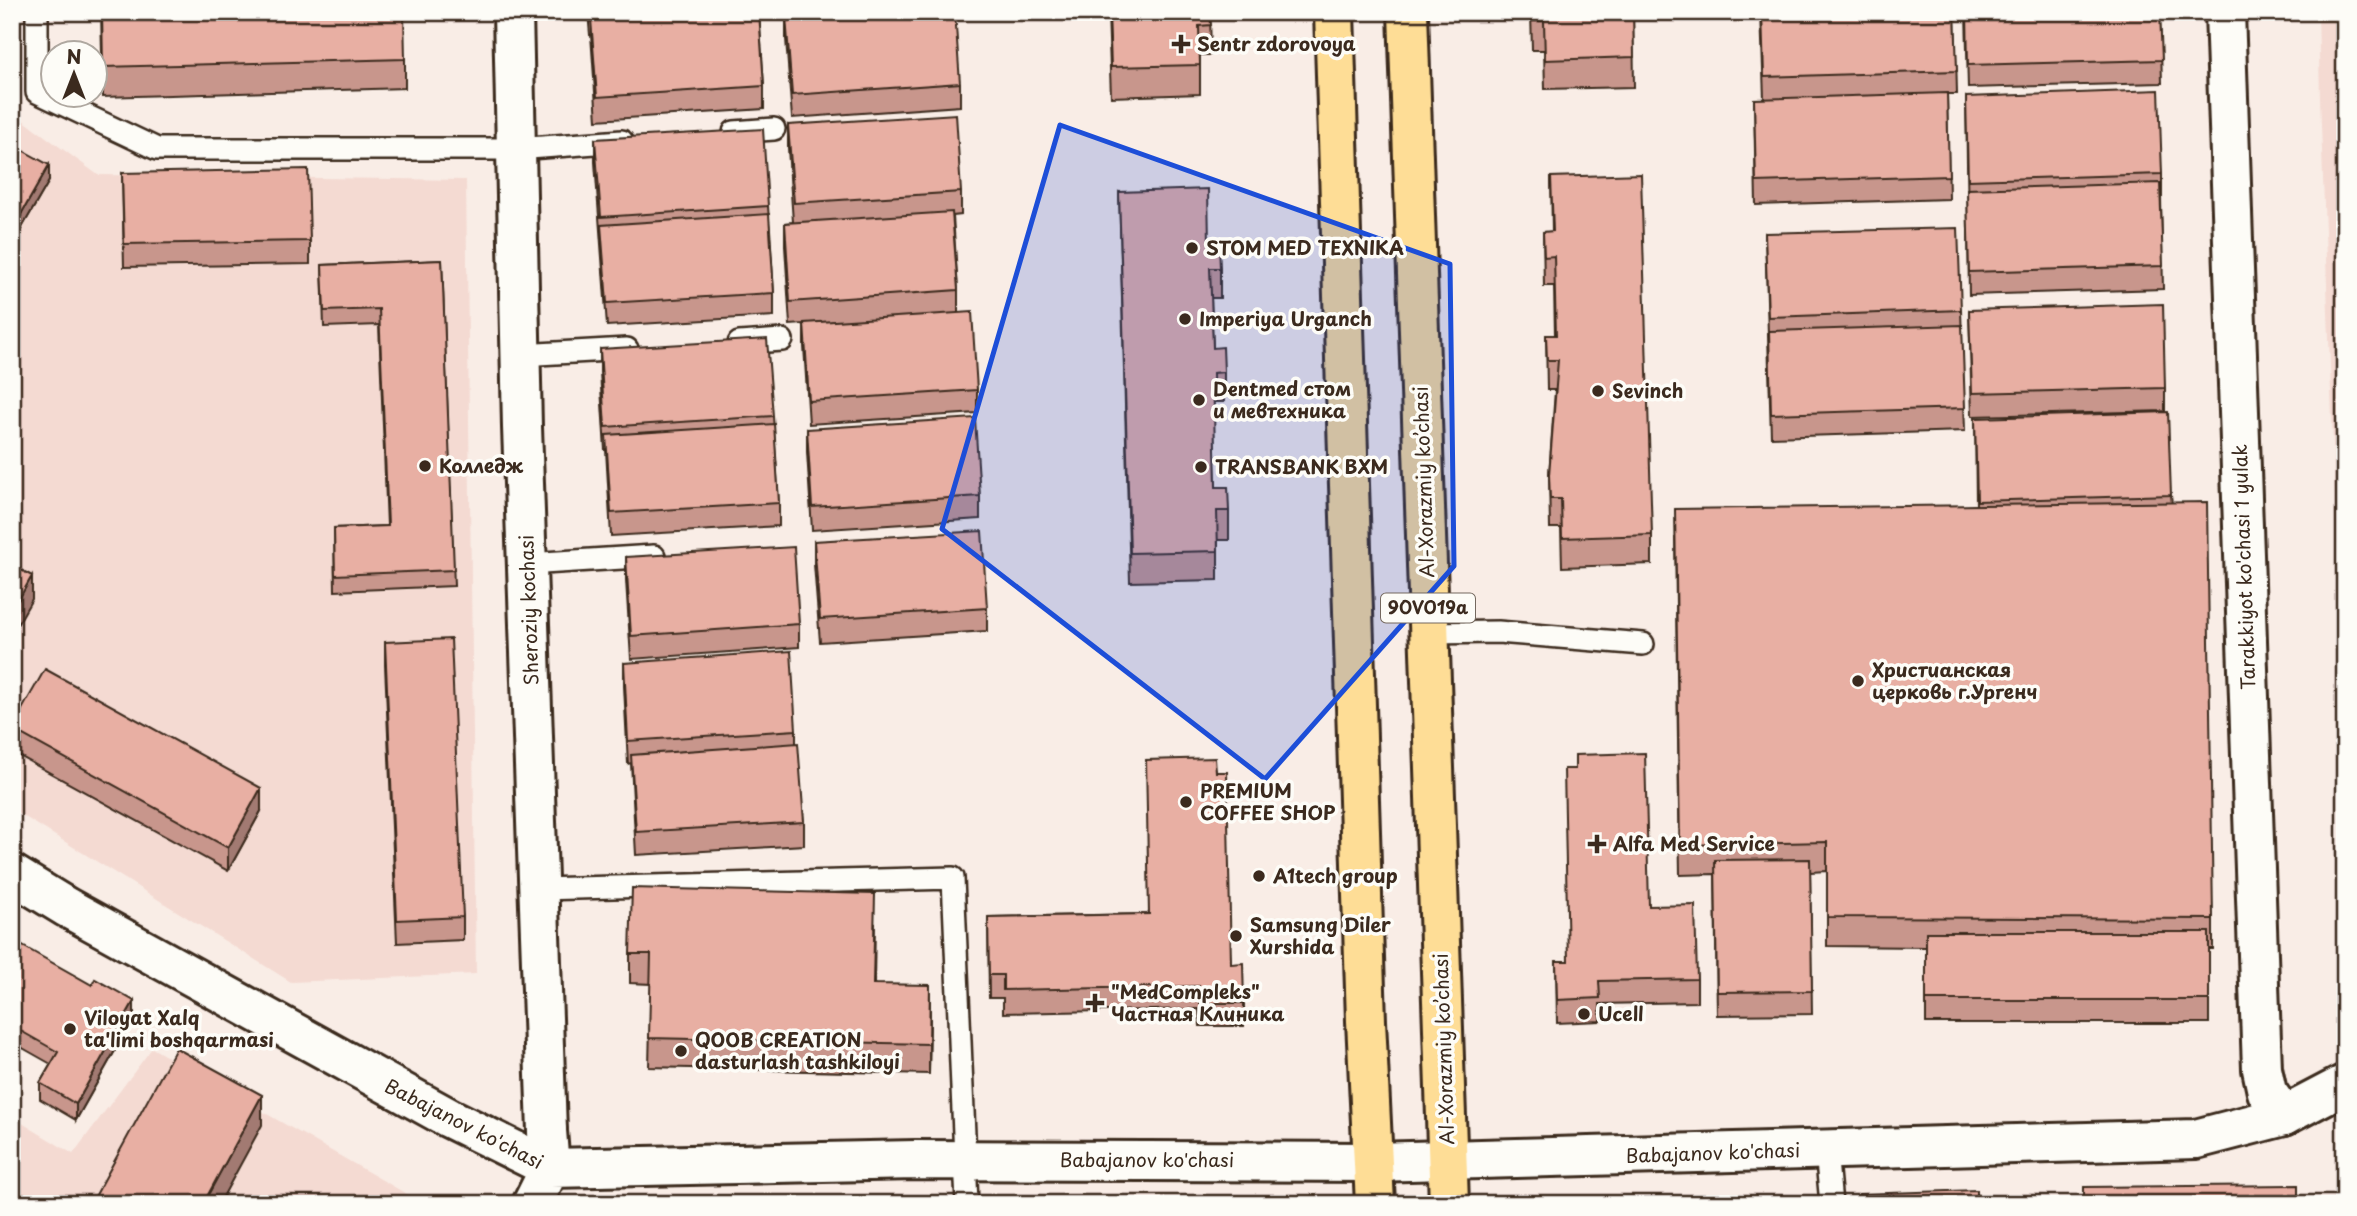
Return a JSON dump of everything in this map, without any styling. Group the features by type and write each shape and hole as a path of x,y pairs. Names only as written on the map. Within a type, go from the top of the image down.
{"main road":[{"name":"90V019a","path":"1334,12 1366,1021 1375,1204"},
{"name":"Al-Xorazmiy ko’chasi","path":"1408,12 1449,1204"}],"street":[{"name":"Sheroziy kochasi","path":"513,12 520,355 549,1150 532,1204"},
{"name":"Tarakkiyot ko'chasi 1 yulak","path":"2225,12 2262,1069 2267,1091 2284,1116"},
{"name":"Babajanov ko'chasi","path":"12,874 66,907 437,1112 549,1150 963,1160 1374,1162 2196,1139 2284,1116 2345,1084"}],"lane":[{"path":"37,12 37,92 157,149 516,149 638,140"},
{"path":"719,133 774,129"},
{"path":"713,344 782,341"},
{"path":"520,355 644,348"},
{"path":"527,564 674,555"},
{"path":"1429,633 1498,632 1643,644"},
{"path":"539,889 953,878 963,1160 967,1204"},
{"path":"1826,1150 1831,1204"}],"highlighted area":[{"path":"1060,125 1450,264 1454,566 1265,779 942,529"}],"shaded area":[{"path":"2318,12 2345,12 2345,766 2320,98"},
{"path":"12,112 98,175 466,180 476,974 291,982 12,809"},
{"path":"152,1048 424,1204 12,1204 12,1117 73,1154"}],"building":[{"path":"102,12 404,12 405,59 108,67 108,38 102,38"},
{"path":"703,12 759,12 764,86 597,97 591,19"},
{"path":"849,12 955,12 960,83 792,95 786,16"},
{"path":"1109,12 1210,12 1211,25 1199,26 1200,65 1111,67"},
{"path":"1532,12 1633,12 1634,57 1545,60 1544,21 1532,21"},
{"path":"1762,12 1955,12 1957,71 1764,77"},
{"path":"1967,12 2160,12 2162,60 1968,65"},
{"path":"2159,90 2162,174 1968,180 1966,97"},
{"path":"1947,93 1949,176 1756,182 1754,99"},
{"path":"956,114 961,192 794,203 788,125"},
{"path":"763,129 768,206 601,217 595,139"},
{"path":"13,145 49,165 16,223 12,220"},
{"path":"308,169 310,241 124,244 122,173"},
{"path":"1641,174 1652,535 1562,538 1561,499 1550,499 1549,475 1558,360 1547,360 1546,335 1556,335 1554,256 1544,257 1543,232 1553,231 1551,177"},
{"path":"2160,183 2163,266 1969,272 1967,189"},
{"path":"1208,189 1209,244 1219,244 1220,268 1210,268 1213,348 1223,347 1224,372 1213,373 1216,487 1228,487 1229,511 1217,511 1218,551 1130,553 1119,192"},
{"path":"952,212 958,290 790,302 785,223"},
{"path":"769,214 774,293 607,303 601,225"},
{"path":"1958,228 1961,310 1768,317 1765,233"},
{"path":"442,260 454,570 335,575 334,528 388,526 379,309 324,311 322,265"},
{"path":"2163,304 2165,388 1972,393 1969,310"},
{"path":"972,312 977,390 809,401 804,323"},
{"path":"1962,325 1965,408 1771,414 1769,331"},
{"path":"767,339 773,416 605,427 600,349"},
{"path":"2168,412 2171,495 1977,501 1975,418"},
{"path":"975,418 980,496 812,507 807,429"},
{"path":"774,424 779,503 611,513 606,435"},
{"path":"2207,502 2213,919 1827,917 1827,842 1680,845 1675,509"},
{"path":"982,531 987,608 820,619 814,541"},
{"path":"794,547 799,624 631,636 626,557"},
{"path":"12,565 32,576 12,611"},
{"path":"451,639 463,917 397,920 385,642"},
{"path":"791,651 796,730 628,741 624,663"},
{"path":"45,669 261,788 228,848 12,729"},
{"path":"798,743 804,822 636,832 631,755"},
{"path":"1645,753 1649,906 1695,905 1697,979 1599,981 1600,998 1557,1000 1556,961 1568,961 1564,769 1575,769 1575,755"},
{"path":"1215,758 1216,772 1227,772 1231,964 1243,963 1244,1003 1200,1003 1199,986 1003,990 1003,975 989,975 988,917 1149,914 1146,760"},
{"path":"1810,859 1812,991 1717,992 1715,860"},
{"path":"632,888 875,894 873,984 930,985 929,1044 649,1038 651,954 630,954"},
{"path":"1926,932 2209,932 2209,1000 1926,1000"},
{"name":"Viloyat Xalq ta'limi boshqarmasi","path":"12,940 92,985 95,979 134,1001 76,1104 40,1083 58,1052 12,1026"},
{"path":"176,1048 262,1095 203,1204 91,1204"},
{"path":"2298,1185 2298,1204 2084,1204 2084,1187"},
{"path":"1977,1190 1977,1204 1859,1204 1859,1194"}],"place":[{"name":"Sentr zdorovoya","path":"1181,44"},
{"name":"STOM MED TEXNIKA","path":"1192,248"},
{"name":"Imperiya Urganch","path":"1185,319"},
{"name":"Sevinch","path":"1598,391"},
{"name":"Dentmed стом и мевтехника","path":"1199,400"},
{"name":"Колледж","path":"425,466"},
{"name":"TRANSBANK BXM","path":"1201,467"},
{"name":"Христианская церковь г.Ургенч","path":"1858,681"},
{"name":"PREMIUM COFFEE SHOP","path":"1186,802"},
{"name":"Alfa Med Service","path":"1597,844"},
{"name":"A1tech group","path":"1259,876"},
{"name":"Samsung Diler Xurshida","path":"1236,936"},
{"name":"\"MedCompleks\" Частная Клиника","path":"1095,1003"},
{"name":"Ucell","path":"1584,1014"},
{"name":"Viloyat Xalq ta'limi boshqarmasi","path":"70,1029"},
{"name":"QOOB CREATION dasturlash tashkiloyi","path":"681,1051"}]}
